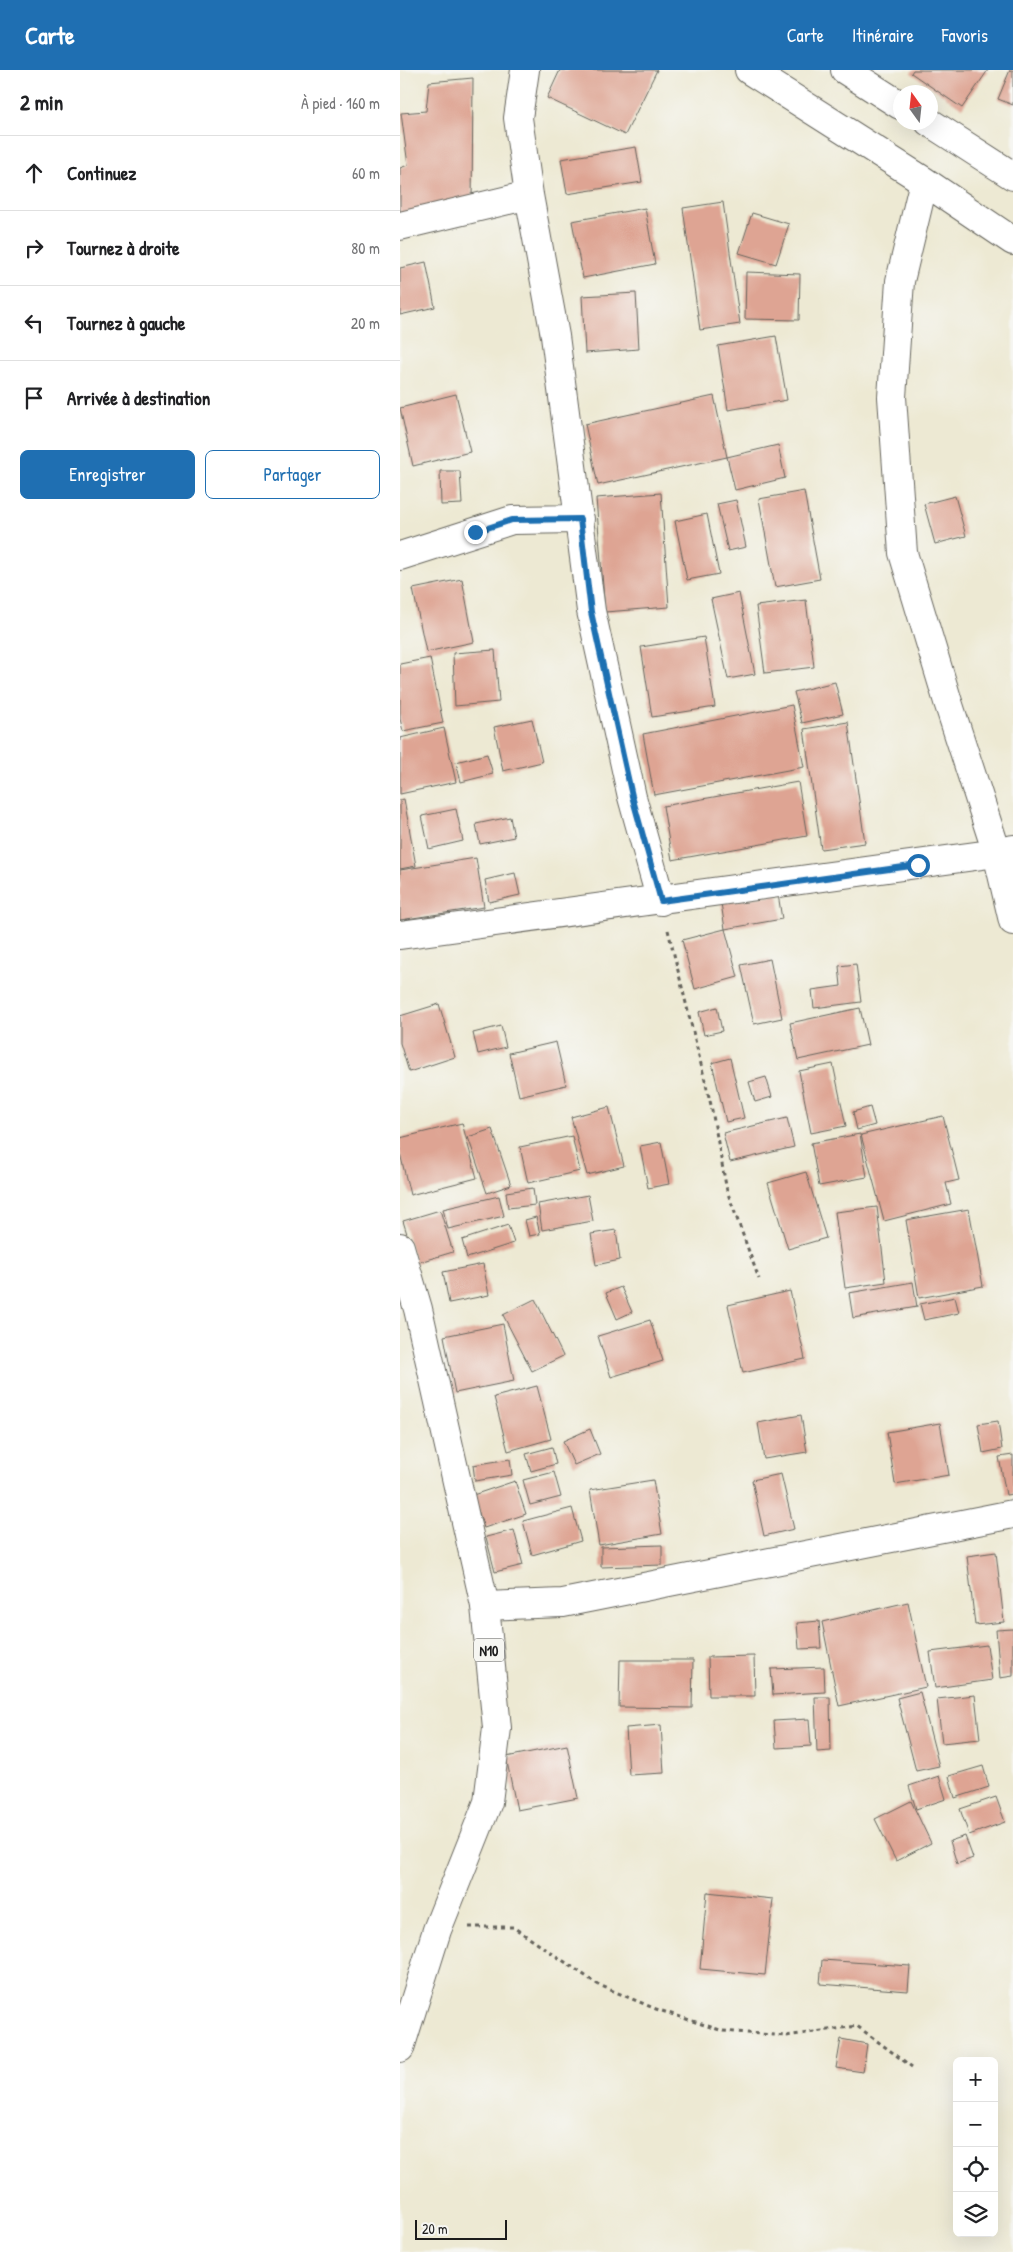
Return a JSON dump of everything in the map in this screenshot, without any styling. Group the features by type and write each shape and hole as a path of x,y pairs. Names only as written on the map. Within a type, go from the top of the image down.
{"main road":[{"path":"525,70 518,118 529,195 555,336 591,612 632,796 661,901"},
{"path":"749,70 924,181 1013,241"},
{"path":"845,70 893,101"},
{"path":"938,128 1012,173"},
{"path":"924,181 900,281 892,397 904,553 948,702 1005,851 1013,922"},
{"path":"400,226 529,195"},
{"path":"400,556 512,520 580,519"},
{"path":"400,935 661,901 1005,851"},
{"name":"N10","path":"400,1247 418,1309 485,1606 497,1728 488,1802 436,1930 400,2048"},
{"path":"485,1606 563,1604 1013,1514"}],"path":[{"path":"661,901 711,1105 727,1191 759,1279"},
{"path":"436,1930 475,1926 513,1927 599,1984 656,2009 723,2031 786,2036 856,2026 912,2067"}],"building":[{"path":"560,70 657,70 625,135 547,98"},
{"path":"913,70 988,70 962,108 938,92 938,85 928,85 911,73"},
{"path":"1010,70 1013,70 1013,105 998,99"},
{"path":"473,78 472,205 400,220 400,168 408,165 401,113 426,111 429,82"},
{"path":"636,147 642,182 567,194 561,159"},
{"path":"723,202 740,324 700,330 683,208"},
{"path":"645,208 655,264 583,278 572,221"},
{"path":"752,213 789,224 776,264 739,253"},
{"path":"426,262 435,307 400,315 400,268"},
{"path":"746,272 800,274 799,320 745,319"},
{"path":"636,293 639,349 585,353 582,296"},
{"path":"776,336 787,400 728,410 718,346"},
{"path":"456,394 470,452 413,466 400,408"},
{"path":"714,396 727,457 598,485 585,424"},
{"path":"778,445 785,478 735,490 727,457"},
{"path":"440,471 460,471 462,504 441,505"},
{"path":"804,491 820,579 775,587 759,499"},
{"path":"661,493 669,607 605,612 596,498"},
{"path":"955,496 966,536 935,544 924,504"},
{"path":"736,500 746,547 728,551 717,504"},
{"path":"707,514 719,574 687,580 675,521"},
{"path":"462,579 474,642 426,652 413,589"},
{"path":"739,593 755,674 728,679 711,599"},
{"path":"806,600 814,667 765,673 756,606"},
{"path":"704,637 715,707 652,717 641,647"},
{"path":"495,650 499,702 455,706 453,653"},
{"path":"430,658 443,723 403,731 400,719 400,664"},
{"path":"835,682 843,714 802,723 794,692"},
{"path":"792,705 804,767 654,795 643,734"},
{"path":"532,719 542,762 503,771 494,727"},
{"path":"848,722 865,843 821,849 804,729"},
{"path":"444,728 456,782 400,794 400,738"},
{"path":"487,754 493,774 461,782 456,762"},
{"path":"798,782 807,836 672,860 663,806"},
{"path":"404,799 416,866 400,869 400,800"},
{"path":"456,809 463,841 429,849 422,816"},
{"path":"510,817 514,837 480,844 476,824"},
{"path":"476,858 484,907 400,920 400,870"},
{"path":"515,873 520,895 489,902 485,880"},
{"path":"778,894 782,919 725,929 721,903"},
{"path":"725,929 738,977 695,989 682,940"},
{"path":"770,959 782,1018 754,1024 741,965"},
{"path":"856,964 861,1002 814,1008 812,990 841,986 839,966"},
{"path":"439,1004 455,1057 409,1072 400,1043 400,1016"},
{"path":"717,1007 722,1031 704,1035 699,1012"},
{"path":"860,1008 868,1045 798,1060 790,1023"},
{"path":"501,1026 506,1047 478,1054 473,1033"},
{"path":"556,1042 566,1085 519,1096 509,1053"},
{"path":"730,1058 744,1118 726,1122 712,1063"},
{"path":"833,1064 846,1126 811,1133 799,1071"},
{"path":"766,1077 772,1097 755,1102 749,1082"},
{"path":"609,1107 624,1166 587,1175 571,1117"},
{"path":"870,1107 875,1125 857,1130 853,1112"},
{"path":"943,1116 959,1180 946,1183 951,1204 884,1221 861,1135"},
{"path":"787,1118 794,1147 730,1162 723,1133"},
{"path":"462,1123 477,1178 410,1195 400,1153 400,1138"},
{"path":"492,1129 511,1185 487,1193 468,1137"},
{"path":"860,1134 867,1177 819,1186 811,1143"},
{"path":"572,1136 580,1171 528,1183 520,1147"},
{"path":"661,1142 669,1184 648,1188 640,1146"},
{"path":"806,1172 826,1238 788,1249 768,1183"},
{"path":"533,1188 535,1205 508,1208 506,1192"},
{"path":"588,1195 593,1221 542,1230 538,1204"},
{"path":"499,1196 504,1216 448,1229 443,1209"},
{"path":"877,1207 886,1282 845,1288 835,1212"},
{"path":"969,1209 983,1286 919,1298 906,1220"},
{"path":"440,1210 453,1252 416,1263 403,1221"},
{"path":"536,1217 540,1234 529,1236 525,1220"},
{"path":"508,1225 514,1243 467,1258 462,1240"},
{"path":"616,1230 620,1260 596,1265 591,1234"},
{"path":"483,1264 489,1295 449,1303 443,1272"},
{"path":"913,1282 917,1307 853,1318 849,1293"},
{"path":"621,1287 632,1312 617,1319 606,1293"},
{"path":"790,1291 805,1359 743,1373 728,1305"},
{"path":"955,1297 959,1313 924,1320 920,1304"},
{"path":"535,1299 563,1356 532,1371 503,1315"},
{"path":"650,1320 663,1361 611,1377 598,1336"},
{"path":"503,1324 514,1381 455,1393 444,1336"},
{"path":"537,1386 551,1439 508,1451 494,1397"},
{"path":"801,1415 807,1452 764,1459 758,1423"},
{"path":"998,1421 1002,1449 983,1453 978,1424"},
{"path":"940,1423 949,1475 895,1484 887,1432"},
{"path":"590,1429 600,1454 574,1465 563,1441"},
{"path":"552,1447 556,1464 531,1471 526,1454"},
{"path":"1013,1455 1013,1494 1006,1495 999,1457"},
{"path":"510,1459 512,1475 475,1481 473,1465"},
{"path":"554,1472 561,1497 530,1505 523,1480"},
{"path":"781,1474 794,1529 764,1536 752,1480"},
{"path":"653,1480 662,1534 599,1545 590,1490"},
{"path":"515,1481 526,1514 484,1528 473,1495"},
{"path":"572,1508 581,1541 532,1555 523,1521"},
{"path":"514,1530 523,1565 495,1572 486,1537"},
{"path":"662,1545 662,1565 601,1567 601,1547"},
{"path":"996,1552 1004,1622 975,1625 967,1556"},
{"path":"908,1602 926,1687 839,1706 822,1622"},
{"path":"819,1621 821,1648 799,1649 797,1623"},
{"path":"1013,1629 1013,1676 1000,1678 996,1630"},
{"path":"987,1645 992,1680 935,1688 930,1652"},
{"path":"754,1656 755,1696 709,1696 708,1657"},
{"path":"620,1660 693,1660 692,1708 619,1707"},
{"path":"824,1667 825,1692 773,1695 771,1669"},
{"path":"920,1692 939,1766 916,1771 897,1698"},
{"path":"975,1695 980,1739 942,1743 937,1699"},
{"path":"815,1697 830,1697 831,1751 817,1752"},
{"path":"809,1719 811,1746 776,1748 774,1721"},
{"path":"661,1725 664,1773 629,1775 626,1728"},
{"path":"567,1745 578,1798 517,1810 506,1757"},
{"path":"983,1766 989,1787 955,1798 949,1776"},
{"path":"939,1776 946,1799 916,1809 909,1786"},
{"path":"996,1797 1005,1822 969,1835 960,1809"},
{"path":"911,1801 931,1843 896,1861 875,1819"},
{"path":"965,1836 973,1858 957,1864 950,1841"},
{"path":"707,1892 773,1899 765,1975 700,1969"},
{"path":"822,1960 910,1966 908,1991 820,1984"},
{"path":"841,2039 867,2044 863,2072 836,2068"}],"route":[{"path":"475,532 512,520 580,519 591,612 632,796 661,901 918,865"}]}
